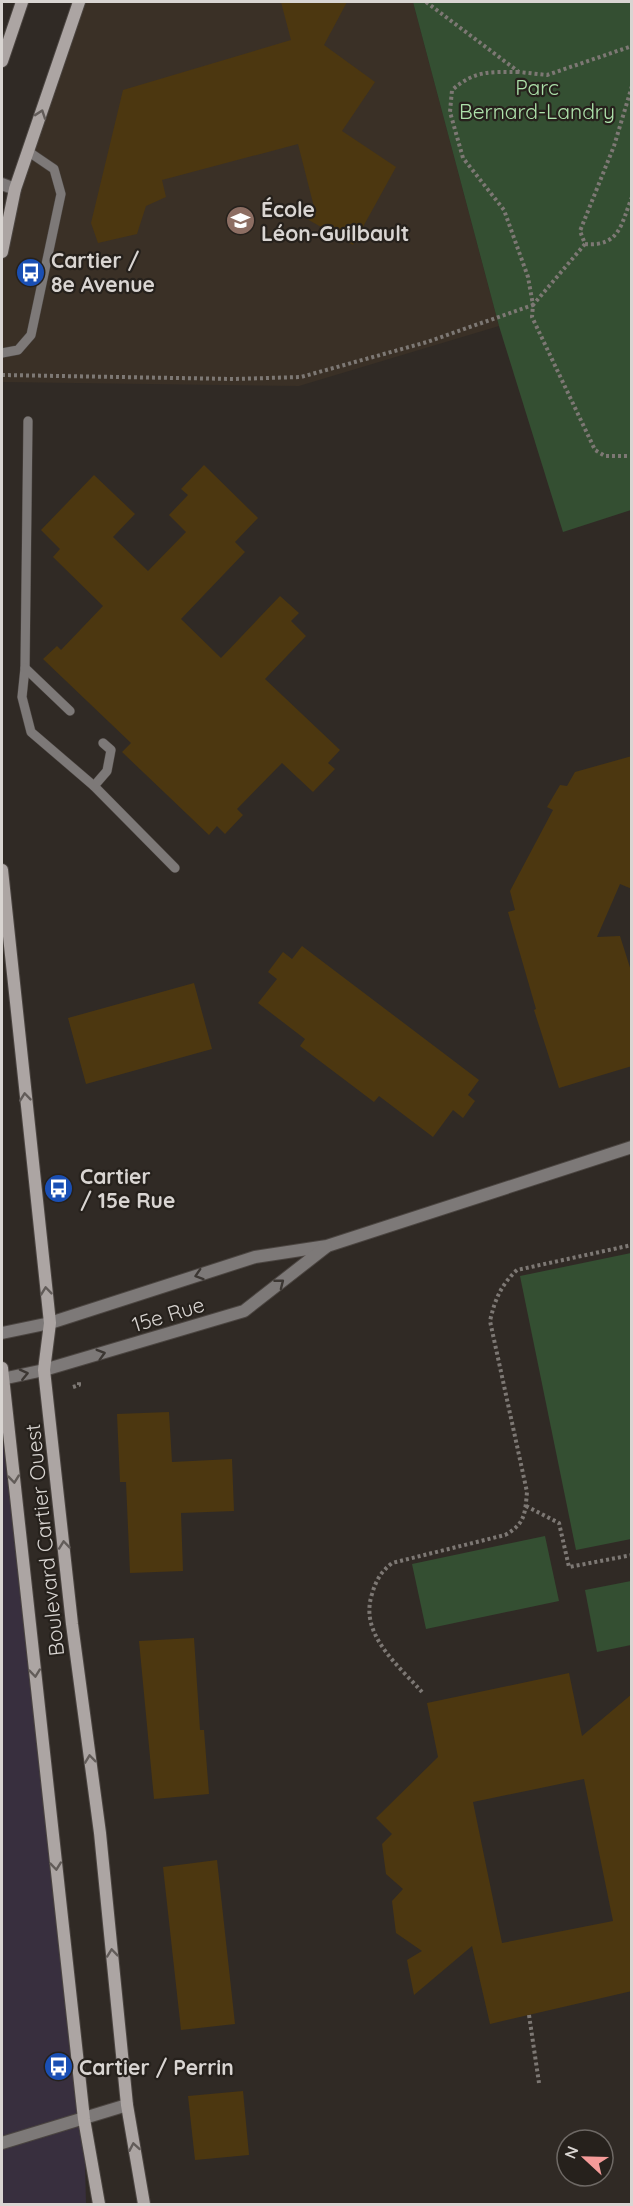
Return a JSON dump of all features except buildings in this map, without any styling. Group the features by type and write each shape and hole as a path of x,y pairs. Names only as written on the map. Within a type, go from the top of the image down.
{"street":[{"path":"2,61 22,2"},
{"path":"2,252 15,189 79,2"},
{"path":"2,184 15,189"},
{"name":"Boulevard Cartier Ouest","path":"2,870 50,1323 44,1370 72,1624 100,1833 127,2105 144,2205"},
{"name":"15e Rue","path":"2,1333 50,1323 255,1257 327,1246 632,1147"},
{"name":"15e Rue","path":"2,1375 44,1370 244,1311 327,1246"},
{"name":"Boulevard Cartier Ouest","path":"2,1375 84,2119 99,2205"},
{"path":"2,2143 127,2105"}],"lane":[{"path":"2,353 18,350 32,335 61,194 54,169 29,152"},
{"path":"28,422 25,668 22,698 31,732 94,786 175,868"},
{"path":"25,668 70,711"},
{"path":"94,786 107,771 111,750 103,743"}],"path":[{"path":"426,2 519,72"},
{"path":"632,46 547,75 491,72 467,77 452,90 450,112 462,159 504,210 528,277 533,305 532,317 595,450 605,456 632,456"},
{"path":"585,244 580,231 614,146 632,86"},
{"path":"585,244 601,246 617,235 632,198"},
{"path":"2,375 234,379 301,376 427,342 533,305 585,244"},
{"path":"422,1692 377,1640 370,1626 368,1608 380,1573 392,1563 505,1535 519,1527 526,1506 526,1492 490,1321 495,1299 504,1281 517,1270 632,1245"},
{"path":"73,1387 79,1385 79,1381"},
{"path":"526,1506 559,1524 569,1567 632,1555"},
{"path":"529,2015 539,2083"}],"shaded area":[{"name":"École Léon-Guilbault","path":"79,2 413,2 499,326 299,386 2,382 2,252"},
{"path":"2,1379 84,2119 86,2204 2,2204"}],"green space":[{"name":"Parc Bernard-Landry","path":"413,2 631,2 631,510 563,532 499,326"},
{"path":"631,1253 631,1539 576,1550 520,1276"},
{"path":"545,1536 559,1601 426,1629 412,1564"},
{"path":"631,1581 631,1645 597,1652 585,1590"}],"place":[{"name":"École Léon-Guilbault","path":"240,221"},
{"name":"Cartier / 8e Avenue","path":"30,272"},
{"name":"Cartier / 15e Rue","path":"59,1188"},
{"name":"Cartier / Perrin","path":"58,2067"}]}
